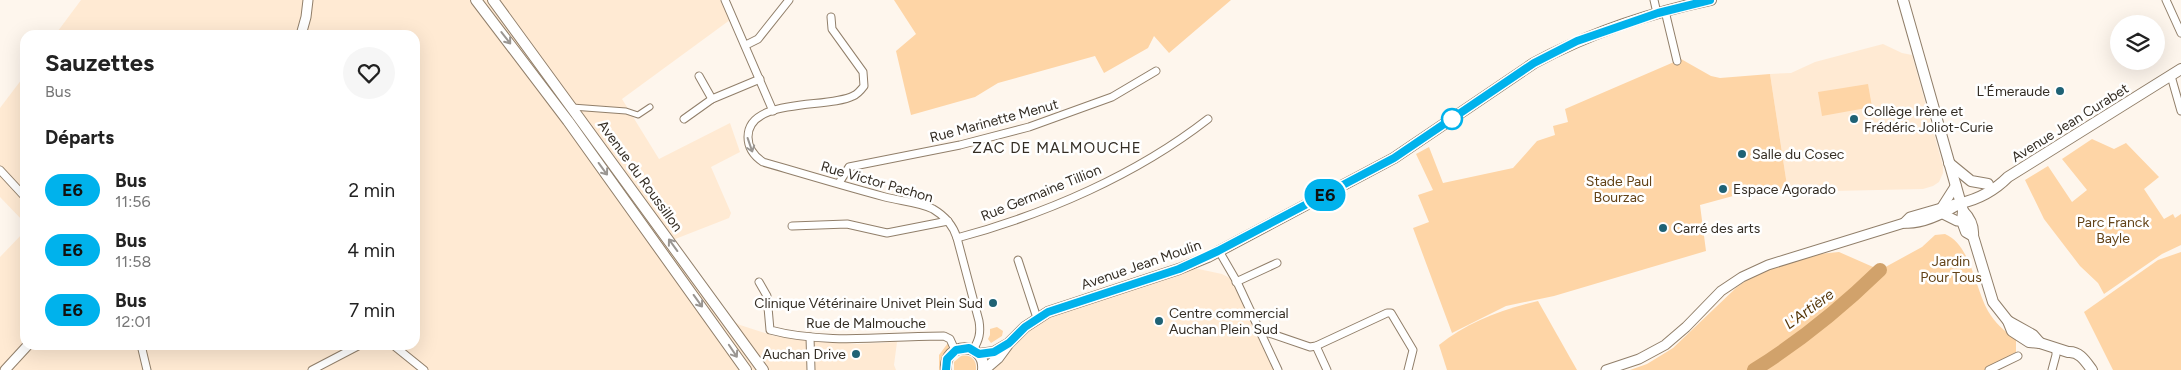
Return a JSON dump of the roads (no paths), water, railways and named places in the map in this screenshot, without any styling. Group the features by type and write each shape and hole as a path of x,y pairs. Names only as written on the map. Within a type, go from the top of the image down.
{"main road":[{"name":"Avenue du Roussillon","path":"476,0 574,129 746,370"},
{"name":"Avenue du Roussillon","path":"493,0 763,370"},
{"name":"Avenue Jean Moulin","path":"956,350 964,347 976,352 994,352 1009,343 1037,318 1064,306 1179,269 1218,251 1394,158 1534,63 1555,52 1608,28 1661,12 1711,0"},
{"path":"1903,0 1962,212 1970,216 1973,236 1993,302 2008,321 2034,335 2040,343 2078,354 2086,360 2091,369"},
{"name":"Avenue Jean Curabet","path":"1962,212 1972,194 1988,184 2008,177 2181,69"},
{"path":"1949,163 1971,180 1988,184"},
{"name":"Avenue Jean Curabet","path":"1962,212 1975,200 2000,185 2008,177"},
{"name":"Avenue Jean Moulin","path":"984,370 1003,353 1009,343"},
{"path":"946,370 947,359 956,350"},
{"path":"976,352 983,361 984,370"}],"street":[{"path":"302,30 306,17 308,0"},
{"path":"725,0 773,111 843,100 852,97 864,86 863,72 832,29 831,17"},
{"path":"746,45 758,39 789,0"},
{"path":"1654,0 1661,12 1676,61"},
{"path":"2166,0 2181,33"},
{"name":"Rue Marinette Menut","path":"839,183 849,167 951,148 1029,126 1112,97 1156,70"},
{"path":"699,76 712,99"},
{"path":"2171,76 2181,111"},
{"path":"684,118 712,99 760,78"},
{"path":"572,107 626,111 638,115 650,107"},
{"name":"Rue Victor Pachon","path":"773,111 758,117 750,125 749,146 763,162 903,202 924,206 933,209 948,221 954,229 957,238 981,330 976,352"},
{"name":"Rue Germaine Tillion","path":"957,238 997,226 1100,184 1162,152 1208,119"},
{"path":"0,170 20,192"},
{"path":"1943,210 1956,185"},
{"path":"1606,370 1639,359 1665,345 1686,327 1721,291 1742,277 1768,265 1904,223 1912,224 1943,210 1962,212 1957,221 1943,210"},
{"path":"792,226 847,224 887,233 948,221"},
{"path":"1218,251 1236,282 1278,370"},
{"path":"1018,260 1037,318"},
{"path":"1236,282 1277,263"},
{"name":"Rue de Malmouche","path":"759,282 766,296 770,330 810,337 944,336 950,339 956,350"},
{"path":"1261,334 1266,332 1310,347 1316,346 1387,313 1391,313 1413,350 1408,370"},
{"path":"810,337 811,370"},
{"path":"1316,346 1326,370"},
{"path":"2052,370 2056,348"},
{"path":"5,370 23,350"},
{"path":"142,350 147,370"},
{"path":"312,370 350,350"},
{"path":"399,350 424,370"},
{"path":"1988,370 2018,356"}],"waterway":[{"name":"L'Artière","path":"1754,370 1820,323 1880,270"}],"place":[{"name":"L'Émeraude","path":"2060,91"},
{"name":"Collège Irène et Frédéric Joliot-Curie","path":"1854,119"},
{"name":"Salle du Cosec","path":"1742,154"},
{"name":"Espace Agorado","path":"1723,189"},
{"name":"Carré des arts","path":"1663,228"},
{"name":"Clinique Vétérinaire Univet Plein Sud","path":"993,303"},
{"name":"Centre commercial Auchan Plein Sud","path":"1159,321"},
{"name":"Auchan Drive","path":"856,354"}],"district":[{"name":"ZAC DE MALMOUCHE","path":"1057,148"}],"park label":[{"name":"Stade Paul Bourzac","path":"1619,190"},
{"name":"Parc Franck Bayle","path":"2113,230"},
{"name":"Jardin Pour Tous","path":"1951,270"}]}
